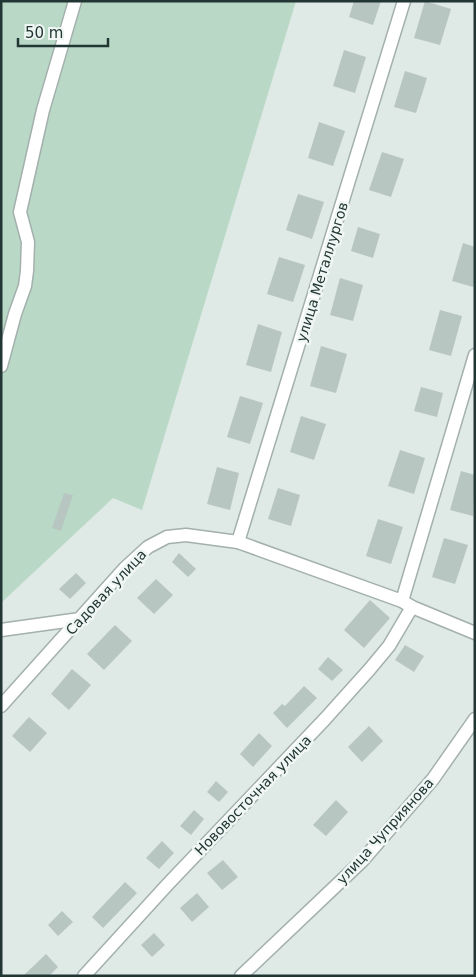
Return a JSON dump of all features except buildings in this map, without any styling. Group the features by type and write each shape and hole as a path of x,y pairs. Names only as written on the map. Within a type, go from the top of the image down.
{"street":[{"path":"1,366 15,314 25,286 27,271 28,242 20,212 43,110 75,1"},
{"name":"улица Металлургов","path":"238,542 404,1"},
{"name":"Нововосточная улица","path":"84,976 350,691 389,646 407,604 475,355"},
{"name":"Садовая улица","path":"1,706 125,568 148,547 167,536 186,535 238,542 407,604 475,633"},
{"path":"1,630 80,619"},
{"name":"улица Чуприянова","path":"241,976 362,861 433,779 475,719"}],"green space":[{"path":"1,1 296,1 142,510 113,498 1,603"}]}
